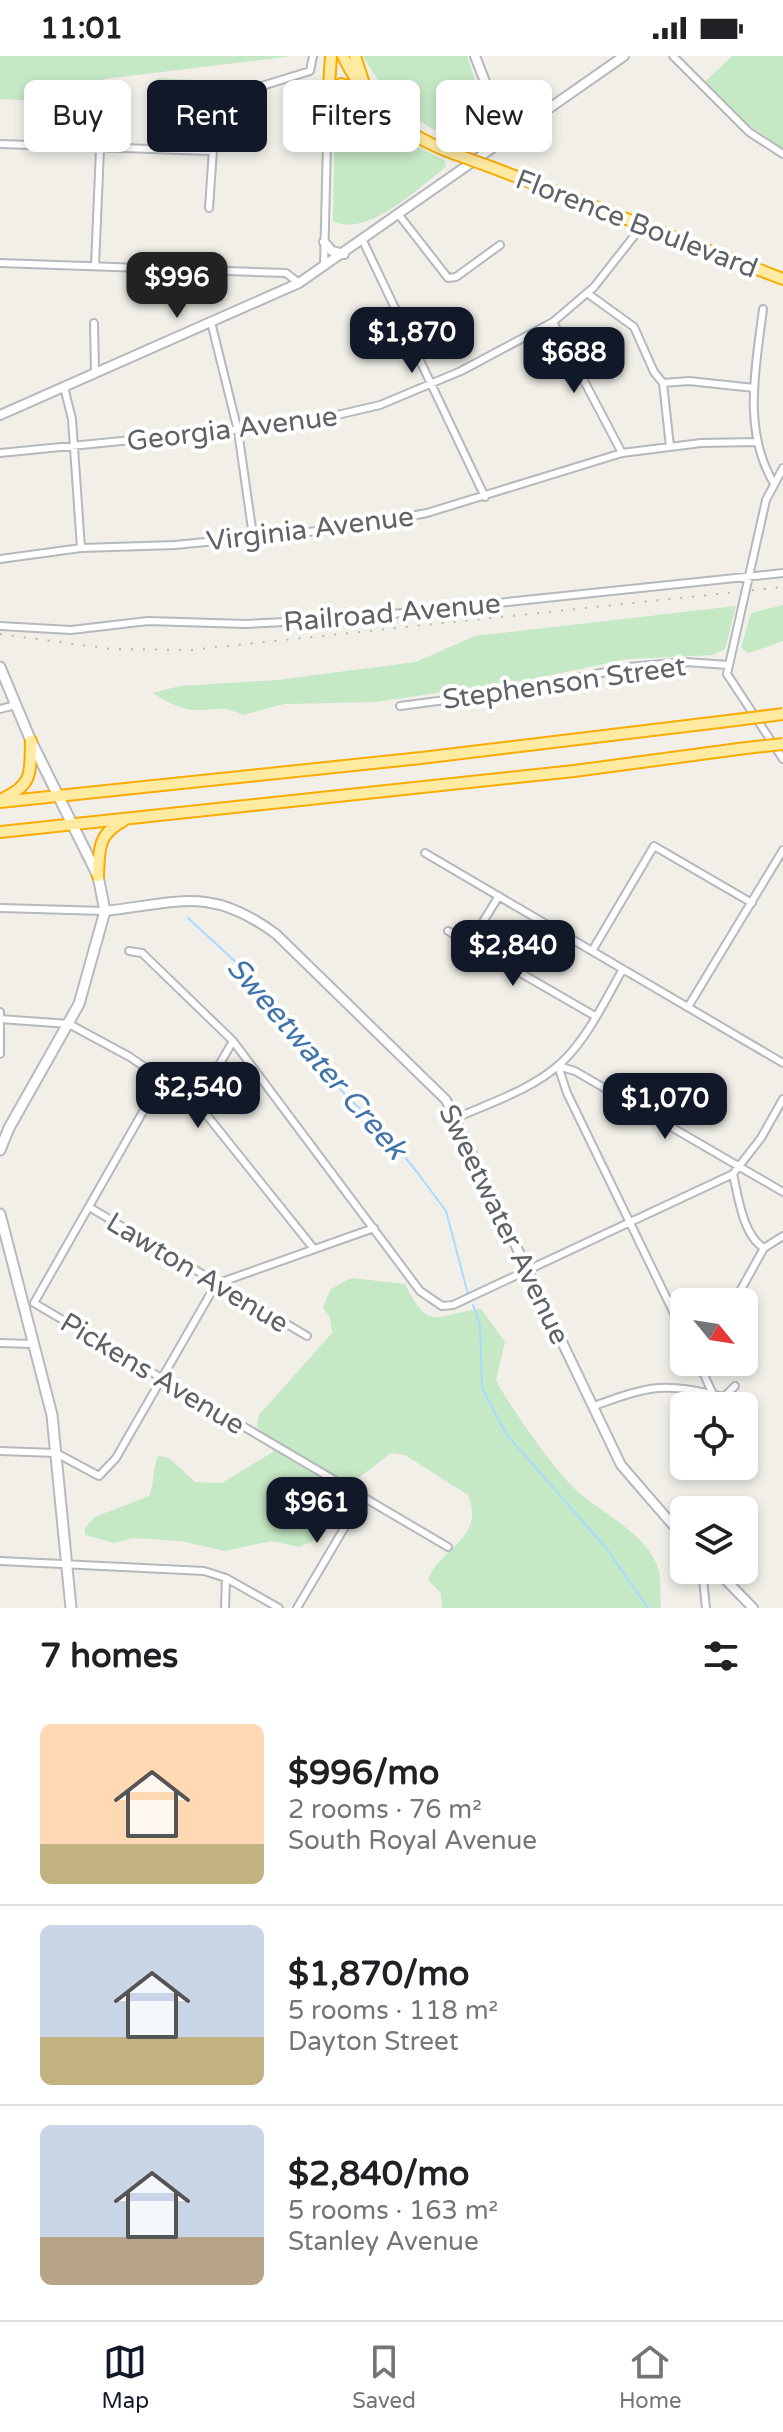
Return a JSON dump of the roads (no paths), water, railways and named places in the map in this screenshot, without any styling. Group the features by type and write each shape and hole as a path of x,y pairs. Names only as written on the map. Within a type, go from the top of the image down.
{"highway":[{"path":"329,80 331,56"},
{"name":"Florence Boulevard","path":"343,56 357,80"},
{"path":"355,56 361,80"},
{"name":"Florence Boulevard","path":"420,139 783,279"},
{"path":"0,801 325,769 783,714"},
{"path":"0,801 22,789 28,780 31,741"},
{"path":"0,832 574,771 783,744"},
{"path":"98,876 100,842 104,833 129,818"}],"main road":[{"path":"0,667 31,741 98,876 105,911 93,965 69,1024 4,1127 0,1150"},
{"path":"0,1214 52,1415 71,1608"}],"street":[{"path":"267,85 310,71 313,56"},
{"path":"475,56 484,80"},
{"path":"552,106 624,56"},
{"path":"673,56 749,132 783,154"},
{"path":"0,144 24,145"},
{"path":"95,266 100,152"},
{"path":"209,208 212,152"},
{"path":"324,269 327,152"},
{"path":"0,415 299,283 324,269 487,152"},
{"path":"399,215 448,278 456,277 500,245"},
{"name":"Georgia Avenue","path":"0,453 238,431 343,415 433,384 553,322 587,293 642,226"},
{"path":"363,241 485,497"},
{"path":"324,242 334,252 345,254"},
{"path":"0,263 286,273 299,283"},
{"path":"587,293 634,327 654,372 663,383 670,447"},
{"path":"763,309 754,388 756,442 773,482"},
{"path":"211,322 238,431 253,536"},
{"path":"553,322 622,453"},
{"path":"94,323 95,373"},
{"path":"663,383 689,381 754,388"},
{"path":"64,387 74,446 81,548"},
{"name":"Virginia Avenue","path":"0,559 81,548 175,545 361,526 485,497 622,453 756,442"},
{"path":"783,468 773,482 728,665 730,682 783,759"},
{"name":"Railroad Avenue","path":"0,626 71,630 148,621 246,624 318,621 783,573"},
{"name":"Stephenson Street","path":"400,706 521,690 629,667 686,662 728,665"},
{"path":"0,709 16,705"},
{"path":"592,951 654,846 752,903"},
{"path":"688,1007 783,850"},
{"path":"425,853 783,1063"},
{"path":"469,944 499,896"},
{"name":"Sweetwater Avenue","path":"105,911 176,899 198,900 250,917 276,934 441,1093 456,1118 630,1480 670,1523"},
{"path":"0,908 105,911"},
{"path":"448,931 595,1016"},
{"path":"129,951 142,953 233,1041 426,1297 442,1306 453,1305 528,1271 733,1174 741,1167 783,1099"},
{"path":"456,1118 528,1084 558,1066 595,1016 623,969"},
{"path":"0,1012 0,1054"},
{"path":"0,1019 69,1024 130,1057 197,1103 314,1249"},
{"path":"197,1103 233,1041"},
{"path":"558,1066 575,1071 783,1192"},
{"path":"558,1066 567,1093 670,1306"},
{"path":"34,1303 161,1080"},
{"path":"733,1174 746,1220 755,1241 764,1248"},
{"name":"Lawton Avenue","path":"89,1207 307,1336"},
{"path":"0,1451 56,1453 99,1476 107,1471 216,1284 374,1228"},
{"path":"742,1288 764,1248 783,1236"},
{"name":"Pickens Avenue","path":"23,1307 34,1303 448,1547"},
{"path":"0,1343 32,1344"},
{"path":"594,1406 646,1387 665,1385 696,1392"},
{"path":"729,1392 735,1386"},
{"path":"297,1608 362,1498"},
{"path":"0,1561 204,1571 226,1578 279,1608"},
{"path":"225,1608 226,1578"},
{"path":"703,1584 706,1608"},
{"path":"730,1584 753,1608"}],"waterway":[{"name":"Sweetwater Creek","path":"188,918 263,987 283,1012 313,1062 392,1141 417,1172 446,1211 468,1294"},
{"name":"Sweetwater Creek","path":"473,1305 480,1325 482,1388 506,1434 606,1548 648,1608"}],"railway":[{"path":"0,634 111,649 190,650 783,587"}]}
